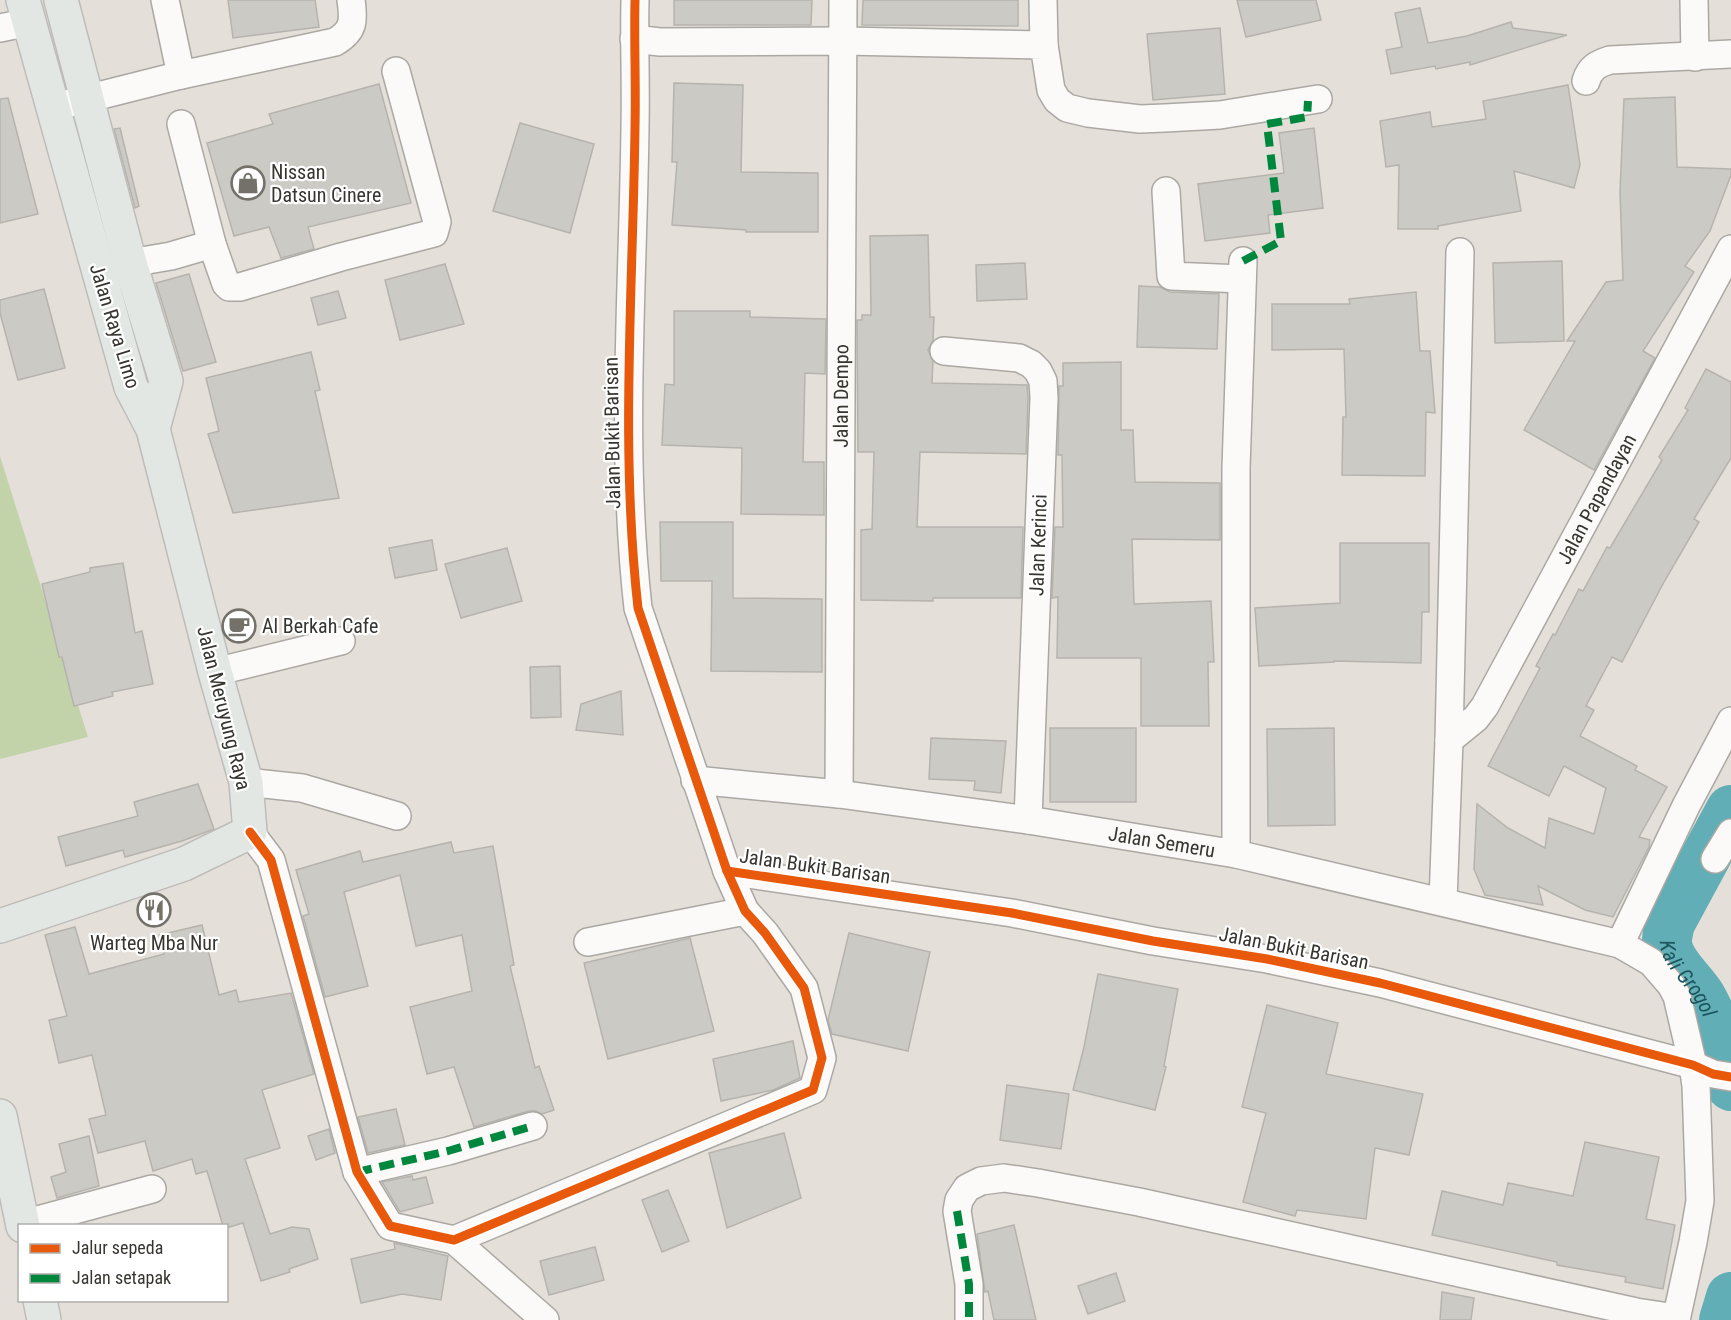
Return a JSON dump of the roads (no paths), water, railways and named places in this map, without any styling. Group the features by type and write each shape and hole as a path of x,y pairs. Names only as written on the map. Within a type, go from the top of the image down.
{"main road":[{"name":"Jalan Raya Limo","path":"61,0 130,263 166,381 153,429"},
{"name":"Jalan Raya Limo","path":"18,17 53,107 131,387 153,429"},
{"name":"Jalan Meruyung Raya","path":"153,429 215,672 246,782 250,832"},
{"path":"0,926 184,864 250,832"},
{"path":"0,1116 23,1224"},
{"path":"40,1302 44,1320"}],"street":[{"path":"165,0 182,75"},
{"path":"53,107 182,75 335,42 346,36 351,26 353,16 351,0"},
{"name":"Jalan Bukit Barisan","path":"635,0 635,127 628,349 633,564 638,608 726,871 1012,913 1153,941 1267,959 1380,983 1713,1072"},
{"name":"Jalan Dempo","path":"839,794 843,0"},
{"path":"1043,0 1044,45 1051,90 1057,100 1067,108 1088,113 1140,119 1220,115 1318,99"},
{"path":"1694,0 1695,57"},
{"path":"634,39 660,42 843,41 1044,45"},
{"path":"1586,81 1593,67 1610,60 1731,54"},
{"path":"182,124 212,244 226,284 234,288 434,233 437,222 396,71"},
{"path":"1166,191 1171,276 1243,270 1236,468 1236,854"},
{"path":"130,263 171,256 212,244"},
{"name":"Jalan Papandayan","path":"1449,740 1476,718 1485,706 1731,249"},
{"path":"1443,901 1460,252"},
{"name":"Jalan Kerinci","path":"944,351 1018,358 1031,364 1043,381 1028,820"},
{"path":"215,672 341,641"},
{"path":"969,1320 969,1284 957,1211 959,1200 967,1188 981,1181 1004,1178 1139,1202 1676,1319 1700,1201 1696,1086 1713,1072 1671,985 1651,962 1620,944 1686,806 1731,720"},
{"name":"Jalan Semeru","path":"695,780 839,794 1028,820 1236,854 1620,944"},
{"path":"246,782 302,788 397,816"},
{"path":"250,832 272,860 357,1172 390,1226 454,1239 545,1320"},
{"path":"1715,859 1731,832"},
{"path":"454,1239 813,1090 822,1058 804,988 765,933 745,911 726,871"},
{"path":"588,942 745,911"},
{"path":"357,1172 448,1151 534,1126"},
{"path":"27,1224 152,1190"}],"waterway":[{"name":"Kali Grogol","path":"1731,810 1670,923 1667,941 1671,957 1701,997 1711,1018 1724,1052 1731,1086"},
{"name":"Kali Grogol","path":"1726,1062 1731,1063"},
{"name":"Kali Grogol","path":"1724,1320 1731,1297"}],"place":[{"name":"Nissan Datsun Cinere","path":"248,183"},
{"name":"Al Berkah Cafe","path":"239,626"},
{"name":"Warteg Mba Nur","path":"154,910"}]}
